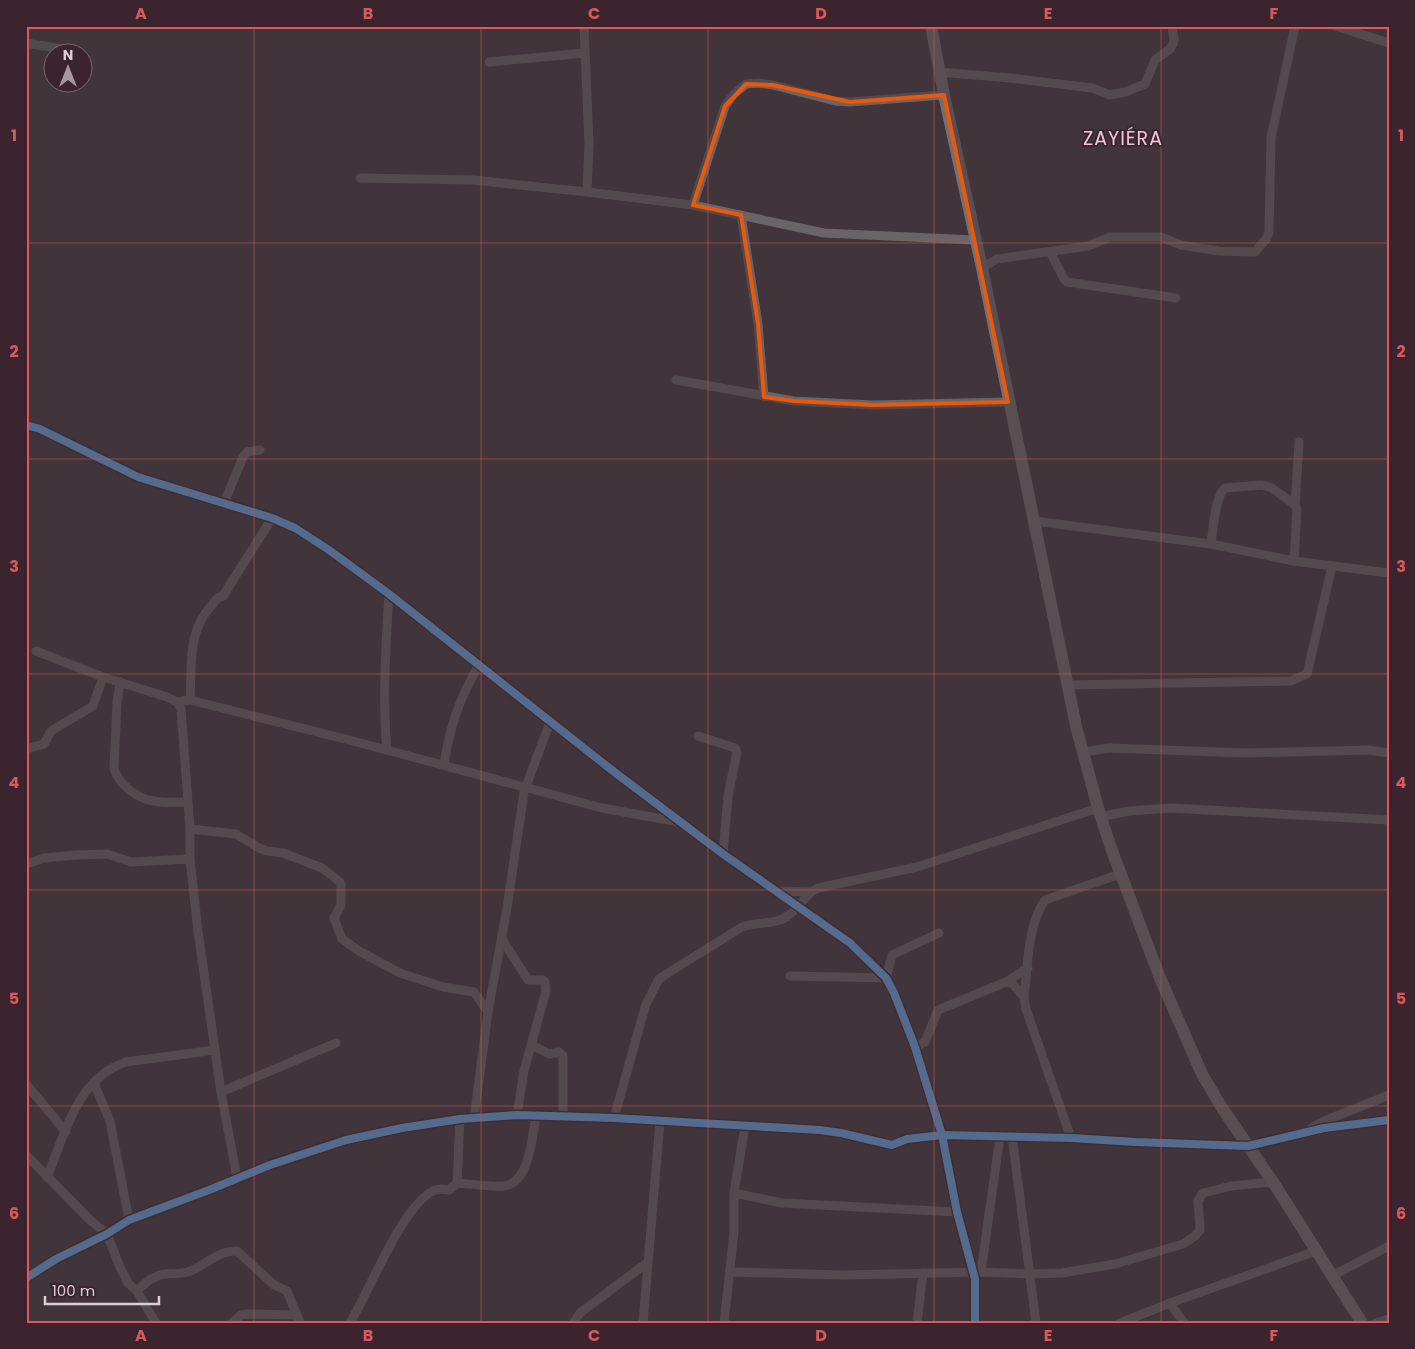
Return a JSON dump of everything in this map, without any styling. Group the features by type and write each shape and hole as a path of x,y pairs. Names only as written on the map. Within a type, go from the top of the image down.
{"main road":[{"path":"931,26 1076,726 1099,812 1120,874 1160,978 1202,1074 1222,1108 1272,1182 1362,1323"}],"street":[{"path":"584,26 589,144 587,192"},
{"path":"939,72 1092,88 1110,95 1125,92 1145,84 1155,60 1170,49 1174,39 1172,26"},
{"path":"982,268 997,259 1088,246 1110,237 1162,237 1181,245 1219,251 1255,252 1267,238 1269,232 1271,138 1295,26"},
{"path":"1335,26 1389,43"},
{"path":"26,43 42,46"},
{"path":"489,62 585,53"},
{"path":"693,205 725,106 734,94 746,84 773,85 834,101 850,102 944,95"},
{"path":"360,178 474,180 693,205 824,232 974,240"},
{"path":"741,215 758,324 764,396"},
{"path":"1050,252 1067,282 1176,298"},
{"path":"676,380 794,401 873,405 1008,402"},
{"path":"26,425 40,429 138,477 272,518 295,528 330,550 389,594 550,722 723,854 850,942 886,978 894,992 915,1047 942,1135 957,1212 977,1272"},
{"path":"1294,561 1299,442"},
{"path":"224,503 243,457 247,452 260,450"},
{"path":"1211,544 1218,503 1225,488 1262,485 1272,488 1295,505"},
{"path":"190,700 192,655 197,627 206,611 218,597 223,596 272,518"},
{"path":"1034,521 1211,544 1294,561 1389,573"},
{"path":"1069,685 1291,681 1307,674 1332,566"},
{"path":"387,750 384,718 384,674 389,594"},
{"path":"36,651 103,677 167,697 177,702 181,709 190,829 190,859 198,932 221,1092 237,1178"},
{"path":"444,765 453,720 468,683 479,665"},
{"path":"26,749 44,744 51,731 93,706 103,677"},
{"path":"120,682 117,702 114,768 116,775 128,789 139,797 161,803 187,802"},
{"path":"177,702 190,700 526,786 602,808 682,823"},
{"path":"474,1119 488,1012 502,939 526,786 550,722"},
{"path":"698,736 735,748 737,752 728,796 723,854"},
{"path":"1084,752 1110,748 1246,753 1369,750 1389,753"},
{"path":"614,1118 646,1004 659,980 742,927 781,920 789,915 810,892 818,888 917,867 1099,812 1171,808 1389,820"},
{"path":"190,829 236,834 259,848 283,853 322,868 340,882 341,885 340,905 334,918 342,939 359,951 400,973 443,988 474,992 488,1012"},
{"path":"26,864 44,858 107,854 131,862 190,859"},
{"path":"1071,1138 1030,1020 1024,996 1033,924 1038,910 1045,900 1120,874"},
{"path":"777,891 810,892"},
{"path":"886,978 892,954 939,933"},
{"path":"502,939 528,980 545,982 546,991 524,1071 517,1115"},
{"path":"915,1047 925,1042 938,1010 1006,982 1028,968"},
{"path":"790,976 886,978"},
{"path":"1006,982 1012,983 1024,996"},
{"path":"221,1092 336,1043"},
{"path":"532,1045 549,1054 559,1052 563,1056 563,1117"},
{"path":"47,1177 77,1105 87,1089 116,1066 126,1062 215,1050"},
{"path":"94,1083 110,1121 130,1220"},
{"path":"26,1084 66,1132"},
{"path":"1302,1133 1324,1121 1389,1095"},
{"path":"26,1278 56,1259 107,1234 130,1220 270,1164 346,1140 402,1128 460,1119 517,1115 614,1118 841,1133 892,1145 907,1139 942,1135 1071,1138 1248,1146 1334,1126 1389,1120"},
{"path":"350,1323 389,1249 419,1201 431,1192 440,1189 449,1190 457,1183 505,1186 519,1177 528,1160 536,1116"},
{"path":"457,1183 460,1119"},
{"path":"643,1323 660,1122"},
{"path":"724,1323 731,1272 734,1193 745,1126"},
{"path":"975,1323 975,1279 1000,1136"},
{"path":"1012,1136 1036,1323"},
{"path":"26,1155 91,1221 107,1234 128,1283 137,1291 156,1323"},
{"path":"731,1272 844,1275 977,1272 1062,1273 1116,1264 1183,1244 1200,1230 1198,1201 1203,1193 1231,1186 1272,1182"},
{"path":"734,1193 782,1203 957,1212"},
{"path":"1332,1276 1389,1246"},
{"path":"137,1291 154,1277 162,1274 191,1271 223,1253 230,1250 236,1251 274,1285 287,1291 298,1319 248,1314 241,1315 232,1323"},
{"path":"1120,1323 1170,1303 1316,1251"},
{"path":"573,1323 580,1313 648,1262"},
{"path":"917,1323 923,1274"},
{"path":"1170,1303 1184,1323"},
{"path":"1376,1323 1389,1319"}],"highlighted area":[{"path":"746,84 773,85 850,102 944,95 1008,402 873,405 794,401 764,397 758,324 741,215 693,205 725,106"}],"cycle path":[{"path":"26,425 40,429 138,477 272,518 295,528 329,550 389,594 613,771 723,854 850,943 886,978 894,993 915,1047 942,1135 957,1212 975,1279 975,1323"},
{"path":"26,1278 56,1259 107,1234 129,1220 270,1165 346,1140 402,1128 460,1119 517,1115 614,1118 820,1130 892,1145 907,1139 942,1135 1071,1138 1248,1146 1324,1128 1389,1120"}],"district":[{"name":"ZAYIÉRA","path":"1123,138"}]}
